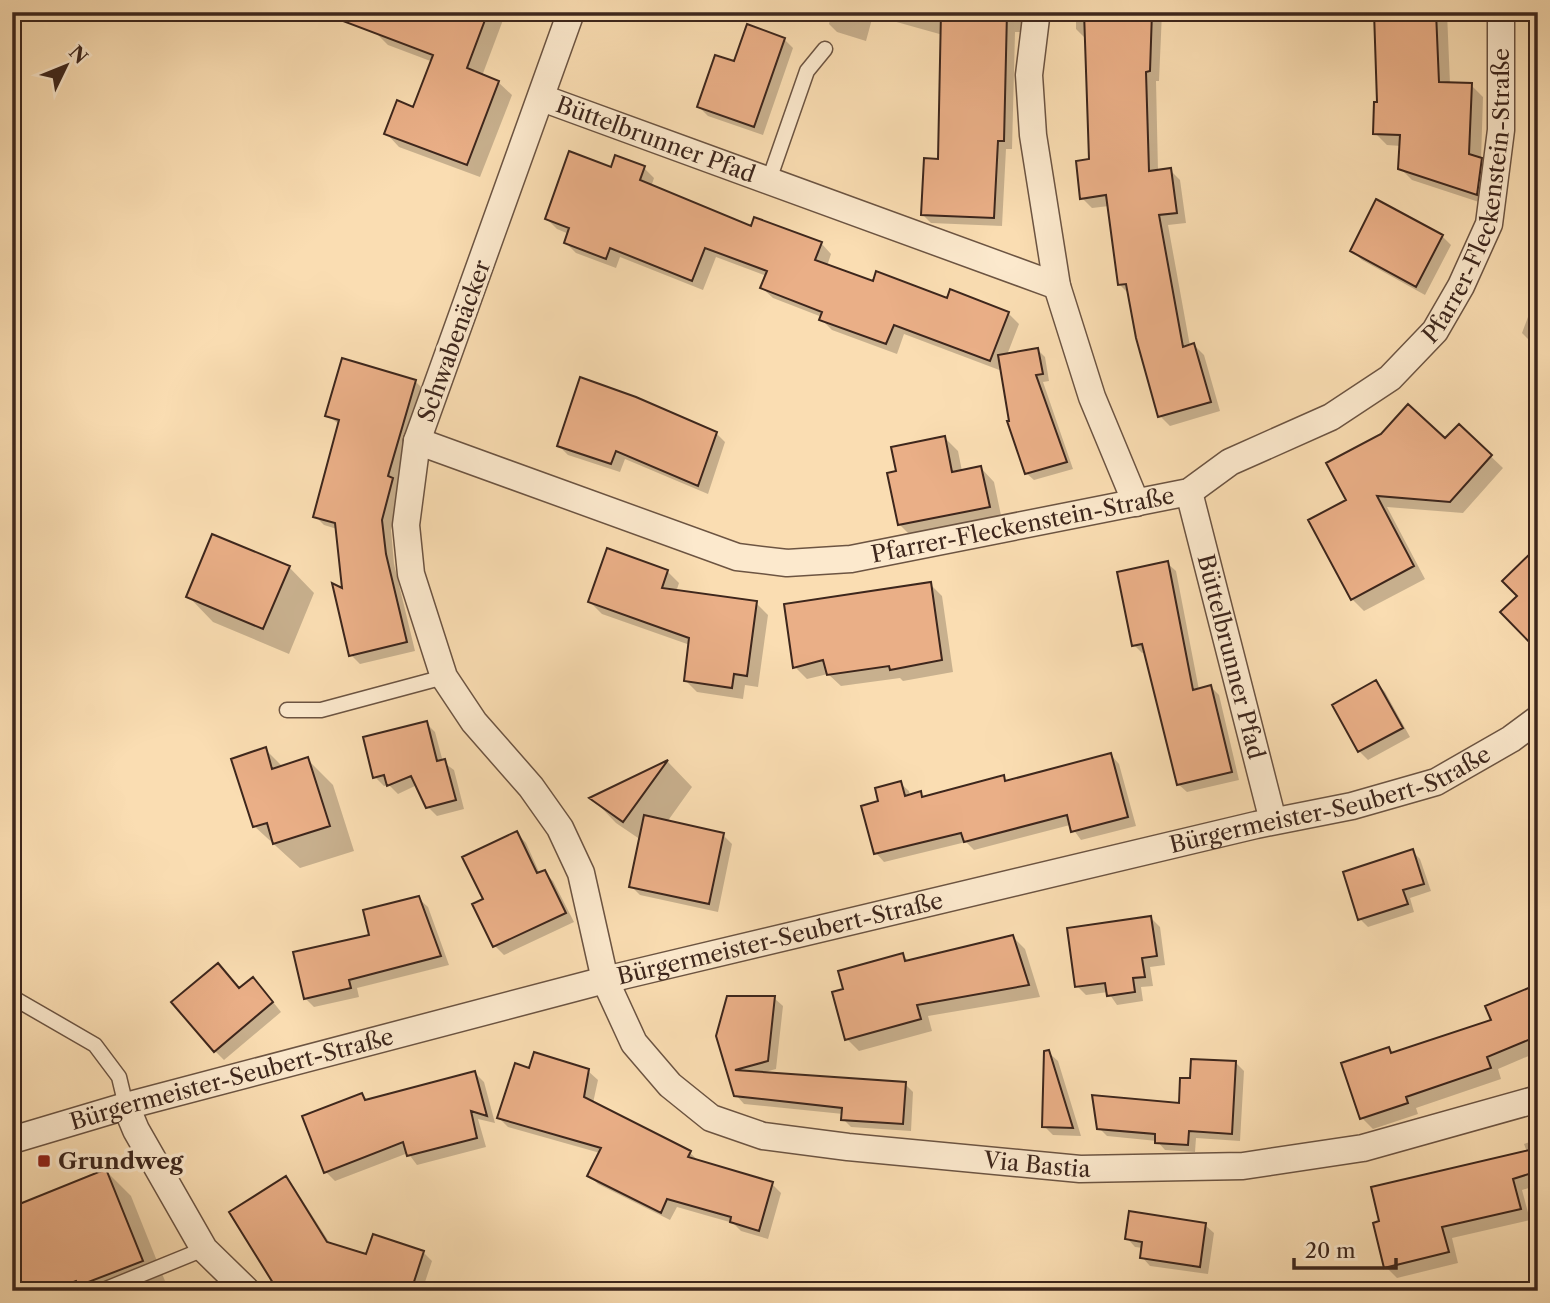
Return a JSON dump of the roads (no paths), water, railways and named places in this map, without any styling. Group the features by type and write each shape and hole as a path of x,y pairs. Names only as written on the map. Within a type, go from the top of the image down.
{"street":[{"name":"Schwabenäcker","path":"571,12 417,440 407,525 411,574 444,677 474,722 531,787 560,828 581,873 605,980"},
{"name":"Pfarrer-Fleckenstein-Straße","path":"417,440 737,557 787,563 851,559 1189,492 1230,462 1331,417 1390,378 1435,331 1461,286 1489,224 1501,130 1501,12"},
{"path":"1035,18 1029,75 1033,135 1056,286 1091,397 1136,503"},
{"name":"Büttelbrunner Pfad","path":"542,98 1056,286"},
{"name":"Büttelbrunner Pfad","path":"1189,492 1273,821"},
{"name":"Bürgermeister-Seubert-Straße","path":"12,1140 125,1106 605,980 1273,821 1352,807 1436,782 1511,739 1538,719"},
{"name":"Via Bastia","path":"605,980 634,1043 670,1085 711,1118 775,1138 1080,1169 1243,1166 1363,1148 1538,1099"},
{"path":"125,1106 204,1249 247,1291"}],"lane":[{"name":"Büttelbrunner Pfad","path":"769,180 807,71 825,50"},
{"path":"287,710 321,710 444,677"},
{"path":"12,997 95,1045 118,1077 125,1106"},
{"path":"101,1291 204,1249"}],"place":[{"name":"Grundweg","path":"44,1161"}]}
